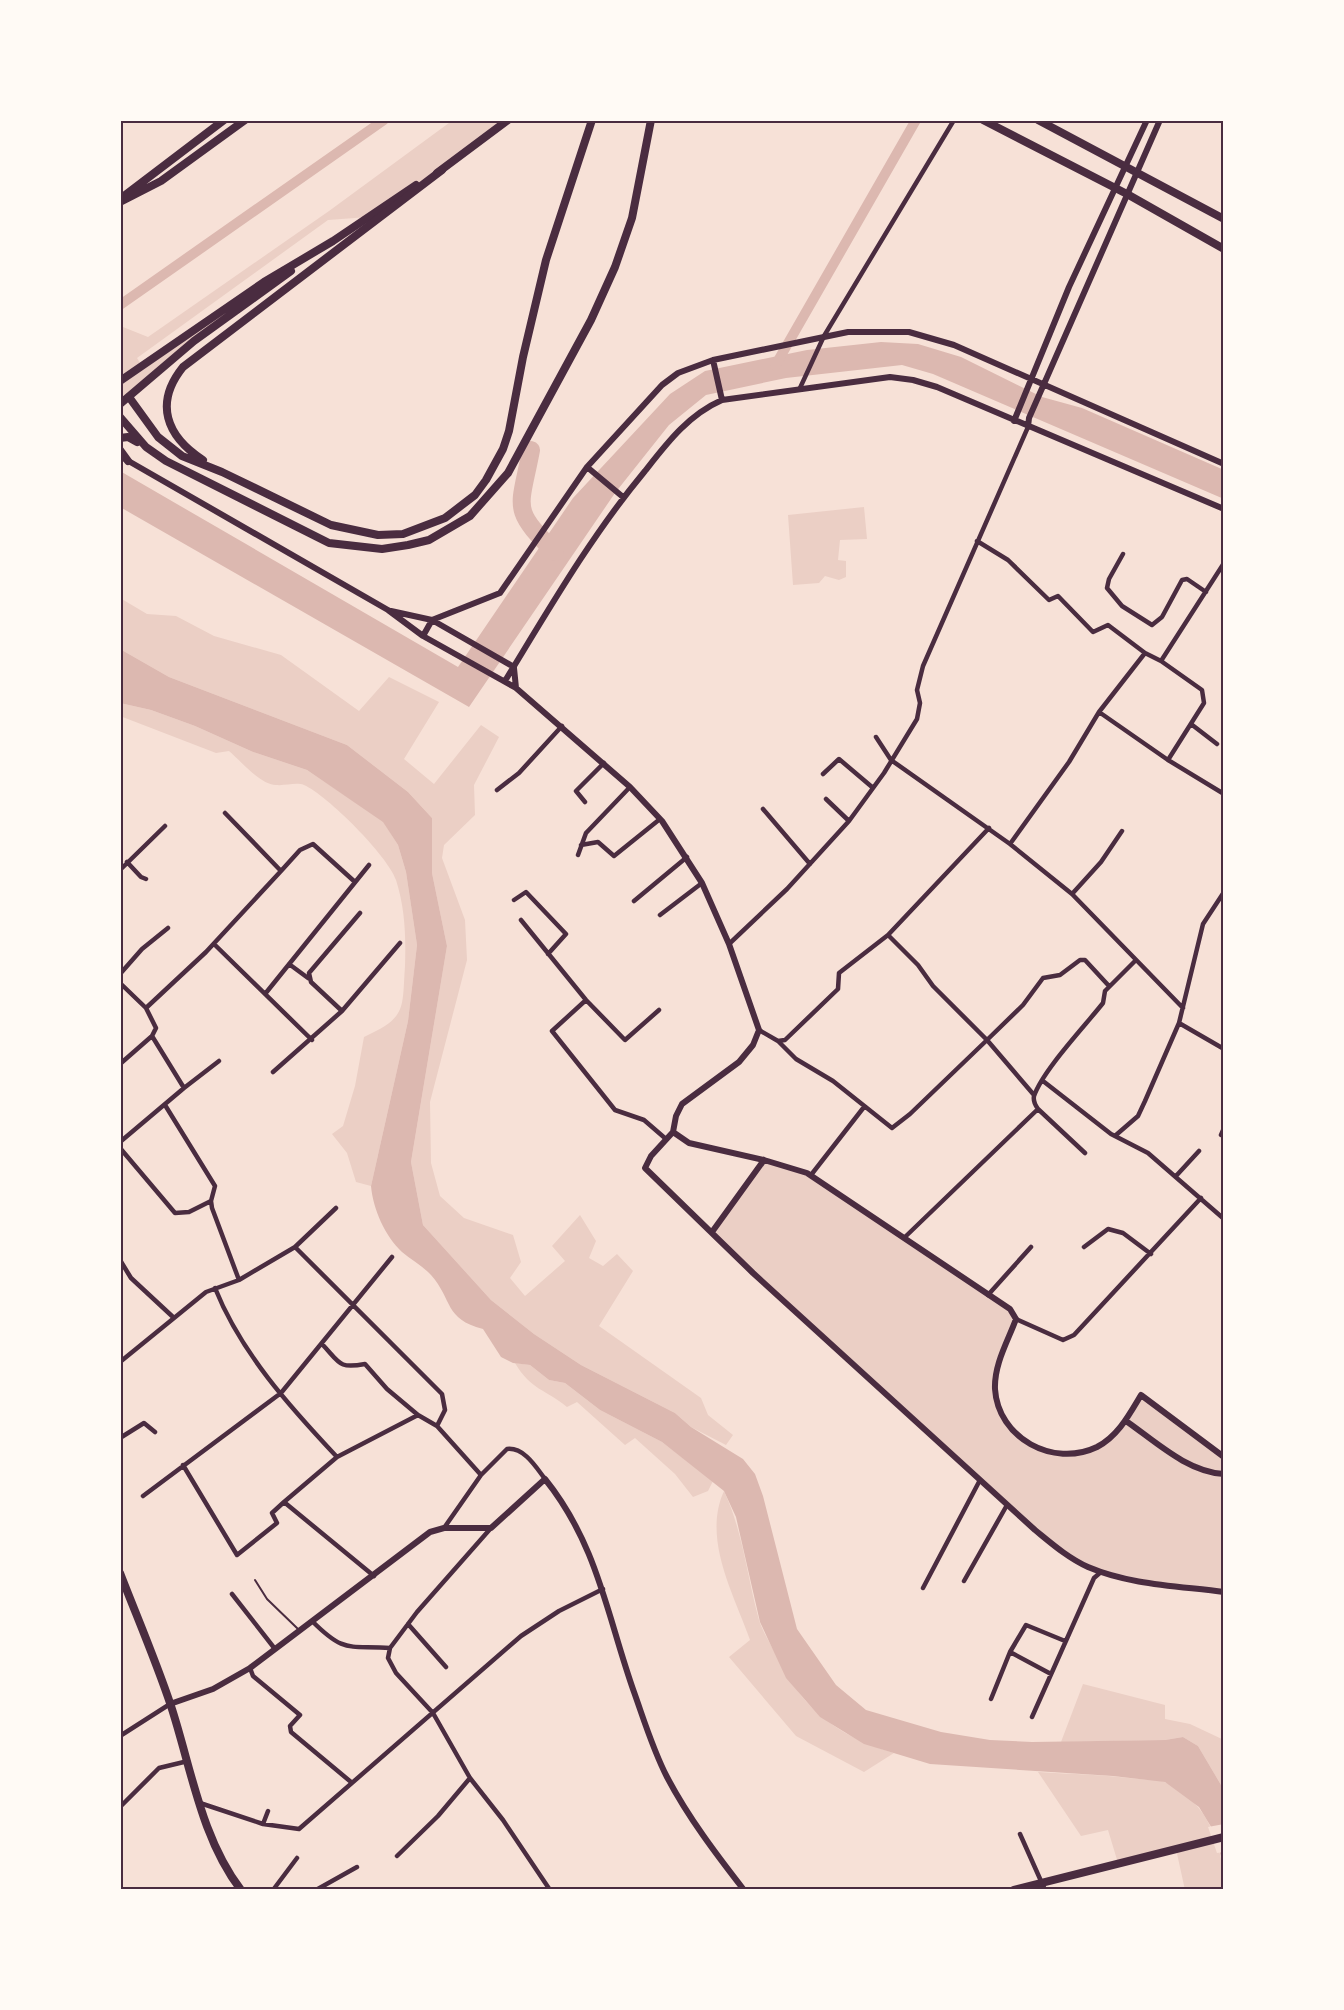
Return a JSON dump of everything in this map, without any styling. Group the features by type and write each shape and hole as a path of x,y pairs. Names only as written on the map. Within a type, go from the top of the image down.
{"highway":[{"path":"125,398 158,437 182,456 222,472 331,525 378,535 403,534 445,518 475,495 503,449 546,260 592,120"},
{"path":"123,436 146,447 166,461 329,543 382,549 429,540 451,529 485,503 508,473 581,339 615,267 632,218 651,120"},
{"path":"222,472 188,450 172,430 167,405 175,377 183,367 442,170"},
{"path":"120,417 146,447"},
{"path":"120,450 128,461"}],"main road":[{"path":"120,200 224,120"},
{"path":"120,200 161,181 245,120"},
{"path":"120,404 194,341 387,203 442,170 508,120"},
{"path":"983,120 1127,194 1224,249"},
{"path":"1038,120 1224,219"},
{"path":"120,381 264,282 333,241"},
{"path":"120,1573 170,1704 214,1842 241,1890"},
{"path":"1014,1890 1044,1886 1161,1852 1224,1837"}],"street":[{"path":"800,388 824,336 954,120"},
{"path":"1014,421 1074,275 1147,120"},
{"path":"729,944 810,864 849,821 917,719 920,703 917,690 923,666 1028,427 1029,418 1042,385 1087,281 1160,120"},
{"path":"1074,275 1087,281"},
{"path":"423,636 432,620 453,610 495,597 589,469 662,385 678,374 714,362 824,336 848,332 909,332 954,345 1224,464"},
{"path":"714,362 721,397"},
{"path":"505,681 575,564 622,496 676,432 721,397 890,378 913,380 937,387 1224,509"},
{"path":"120,455 388,610 423,636 516,687 560,724 630,787 660,819 687,857 702,883 729,944 759,1030 778,1041 796,1059 833,1081 893,1128 1023,1005 1042,978 1060,975 1080,960 1085,960 1109,986"},
{"path":"589,469 622,496"},
{"path":"976,541 1008,560 1049,600 1058,596 1093,632 1108,625 1145,653 1161,661 1202,690 1205,694 1204,703 1168,760"},
{"path":"1123,554 1109,579 1107,588 1122,606 1152,626 1162,617 1182,579 1187,579 1206,592"},
{"path":"1161,661 1224,563"},
{"path":"388,610 432,620 514,667"},
{"path":"1010,844 1069,762 1099,712 1145,653"},
{"path":"514,667 516,687"},
{"path":"1099,712 1168,760 1224,794"},
{"path":"497,790 519,773 560,724"},
{"path":"1191,724 1218,744"},
{"path":"876,737 891,760 989,828 1072,894 1183,1008"},
{"path":"823,774 839,759 872,787"},
{"path":"585,802 576,791 604,763"},
{"path":"578,855 591,826 630,787"},
{"path":"826,799 849,821"},
{"path":"763,809 810,864"},
{"path":"225,813 281,871"},
{"path":"581,845 598,842 614,856 660,819"},
{"path":"120,870 165,826"},
{"path":"778,1041 785,1040 834,994 838,989 839,973 888,935 989,828"},
{"path":"1072,894 1101,862 1122,831"},
{"path":"146,1008 214,944 300,850 312,844 355,882"},
{"path":"634,901 687,857"},
{"path":"128,862 141,877 146,879"},
{"path":"265,994 369,865"},
{"path":"660,915 702,883"},
{"path":"1116,1135 1138,1116 1179,1023 1203,924 1224,891"},
{"path":"514,900 526,892 566,934 548,954"},
{"path":"308,978 312,969 360,913"},
{"path":"521,920 586,1000 625,1040 659,1010"},
{"path":"120,974 142,950 168,928"},
{"path":"888,935 918,965 933,986 987,1040 1034,1095"},
{"path":"273,1072 312,1040 342,1011 400,943"},
{"path":"214,944 312,1040"},
{"path":"1085,1154 1038,1109 1034,1104 1034,1095 1103,1003 1105,991 1136,960"},
{"path":"289,964 308,978 342,1011"},
{"path":"120,983 146,1008 156,1028 152,1036 120,1064"},
{"path":"586,1000 552,1031 615,1110 644,1120 666,1139"},
{"path":"1179,1023 1224,1049"},
{"path":"759,1030 753,1045 739,1062 682,1104 676,1116 673,1132 651,1156 645,1168 753,1273 1007,1505 1063,1552 1101,1572 1142,1581 1224,1592"},
{"path":"152,1036 184,1088"},
{"path":"120,1142 219,1061"},
{"path":"1043,1081 1111,1134 1148,1153 1224,1219"},
{"path":"165,1106 215,1186 211,1201 239,1280"},
{"path":"811,1175 864,1107"},
{"path":"905,1237 1038,1109"},
{"path":"1221,1135 1224,1128"},
{"path":"673,1132 689,1143 765,1160 811,1175 1010,1309 1016,1319 1063,1340 1068,1339 1151,1254 1201,1198"},
{"path":"120,1148 175,1214 189,1212 211,1201"},
{"path":"1176,1176 1199,1152"},
{"path":"712,1232 765,1160"},
{"path":"120,1362 172,1317 206,1292 239,1280 295,1246 336,1208"},
{"path":"1084,1247 1108,1229 1123,1233 1151,1254"},
{"path":"295,1246 442,1394 445,1410 438,1426"},
{"path":"988,1294 1031,1247"},
{"path":"143,1496 281,1393 322,1344 351,1304 392,1257"},
{"path":"120,1260 131,1278 172,1317"},
{"path":"215,1288 232,1326 281,1393 337,1457"},
{"path":"1016,1319 998,1366 995,1388 1004,1418 1016,1434 1044,1451 1062,1454 1082,1452 1099,1446 1118,1431 1141,1395 1224,1457"},
{"path":"322,1344 344,1366 349,1368 365,1364 387,1389 418,1415 438,1426 481,1475"},
{"path":"183,1466 237,1555 277,1523 272,1513 337,1457 418,1415"},
{"path":"1126,1420 1179,1458 1213,1474 1224,1474"},
{"path":"120,1438 144,1423 155,1432"},
{"path":"444,1528 481,1475 504,1450 510,1448 523,1453 545,1479 563,1503 581,1535 603,1589 633,1689 666,1776 710,1846 744,1890"},
{"path":"545,1479 491,1528 408,1624 390,1648 388,1658 392,1668 433,1713 470,1778 550,1890"},
{"path":"923,1588 980,1480"},
{"path":"284,1502 374,1576"},
{"path":"964,1581 1007,1505"},
{"path":"120,1736 170,1704 213,1689 249,1668 374,1576 419,1539 444,1528 491,1528"},
{"path":"1032,1717 1094,1578 1101,1572"},
{"path":"200,1803 263,1824 299,1829 311,1822 351,1782 521,1636 559,1611 603,1589"},
{"path":"232,1594 274,1649"},
{"path":"312,1621 330,1639 343,1646 354,1649 390,1648"},
{"path":"408,1624 446,1667"},
{"path":"991,1699 1010,1652 1028,1624 1065,1641"},
{"path":"1010,1652 1051,1674"},
{"path":"249,1668 253,1676 300,1714 290,1726 291,1732 351,1782"},
{"path":"120,1807 159,1768 188,1761"},
{"path":"397,1856 438,1816 470,1778"},
{"path":"263,1824 268,1810"},
{"path":"1020,1834 1044,1886"},
{"path":"273,1890 297,1858"},
{"path":"316,1890 357,1867"}],"lane":[{"path":"255,1580 267,1599 300,1630"}],"shaded area":[{"path":"453,120 508,120 469,151 368,217 328,220 137,358 142,366 333,241 194,341 129,397 120,398 120,329 123,327 148,337 329,211"},
{"path":"881,342 918,344 961,357 1042,397 1082,408 1224,470 1224,499 933,374 902,365 786,378 706,395 669,425 615,493 469,707 120,507 120,471 458,667 573,498 670,394 705,371 807,350"},
{"path":"864,507 867,539 840,540 838,560 846,561 846,577 839,580 825,576 819,583 793,585 788,515"},
{"path":"120,598 147,614 176,616 214,636 281,655 359,711 389,677 439,702 404,759 434,784 481,725 499,737 474,785 475,815 444,845 442,858 465,920 467,960 430,1102 431,1163 440,1196 464,1218 513,1235 521,1262 510,1278 525,1296 565,1261 552,1246 580,1215 596,1241 589,1258 603,1266 617,1254 633,1271 599,1326 701,1398 708,1415 733,1435 726,1445 691,1427 675,1413 581,1365 534,1334 491,1300 423,1225 411,1162 447,946 432,873 432,818 408,792 347,745 169,677 120,649"},
{"path":"120,649 169,677 347,745 408,792 432,818 432,873 447,946 411,1162 423,1225 491,1300 534,1334 581,1365 675,1413 691,1427 743,1459 755,1474 763,1496 797,1629 836,1685 866,1710 941,1732 990,1740 1032,1742 1165,1740 1183,1737 1198,1746 1224,1790 1224,1866 1213,1830 1199,1807 1165,1782 1113,1776 930,1764 864,1744 820,1717 786,1678 760,1622 736,1517 724,1491 662,1442 600,1410 565,1383 549,1380 530,1365 513,1363 501,1357 483,1329 470,1325 455,1314 431,1275 396,1246 381,1222 374,1204 371,1186 408,1021 417,945 406,872 398,845 383,822 307,770 253,752 195,726 151,710 120,703"},
{"path":"120,703 151,710 195,726 253,752 307,770 383,821 398,845 406,872 417,945 408,1021 371,1186 356,1182 347,1153 332,1134 343,1126 355,1086 364,1037 388,1024 400,1011 402,1003 405,966 404,922 399,891 391,869 356,827 314,791 301,784 279,785 263,781 229,751 216,753 120,716"},
{"path":"764,1160 806,1173 1010,1309 1016,1319 998,1366 998,1402 1016,1434 1044,1451 1082,1452 1118,1431 1141,1395 1224,1457 1224,1592 1162,1584 1089,1567 1039,1533 712,1232"},
{"path":"515,1363 530,1365 549,1380 565,1383 600,1410 662,1442 713,1481 708,1491 693,1497 675,1474 635,1438 625,1445 577,1402 567,1407 533,1384"},
{"path":"724,1491 740,1538 760,1624 794,1687 821,1716 836,1727 873,1746 894,1753 864,1772 796,1736 729,1657 750,1640 729,1585 718,1547 718,1509"},
{"path":"1083,1684 1165,1705 1165,1719 1190,1724 1224,1740 1224,1790 1198,1746 1183,1737 1165,1740 1061,1742"},
{"path":"1038,1772 1157,1780 1181,1791 1203,1814 1211,1828 1221,1858 1224,1890 1185,1890 1176,1849 1118,1863 1108,1830 1081,1836"}],"pier":[{"path":"1224,1824 1224,1852 1217,1853 1208,1827"}],"waterway":[{"path":"120,305 384,120"},
{"path":"775,366 916,120"},
{"path":"531,450 522,507 531,526 555,552"}]}
